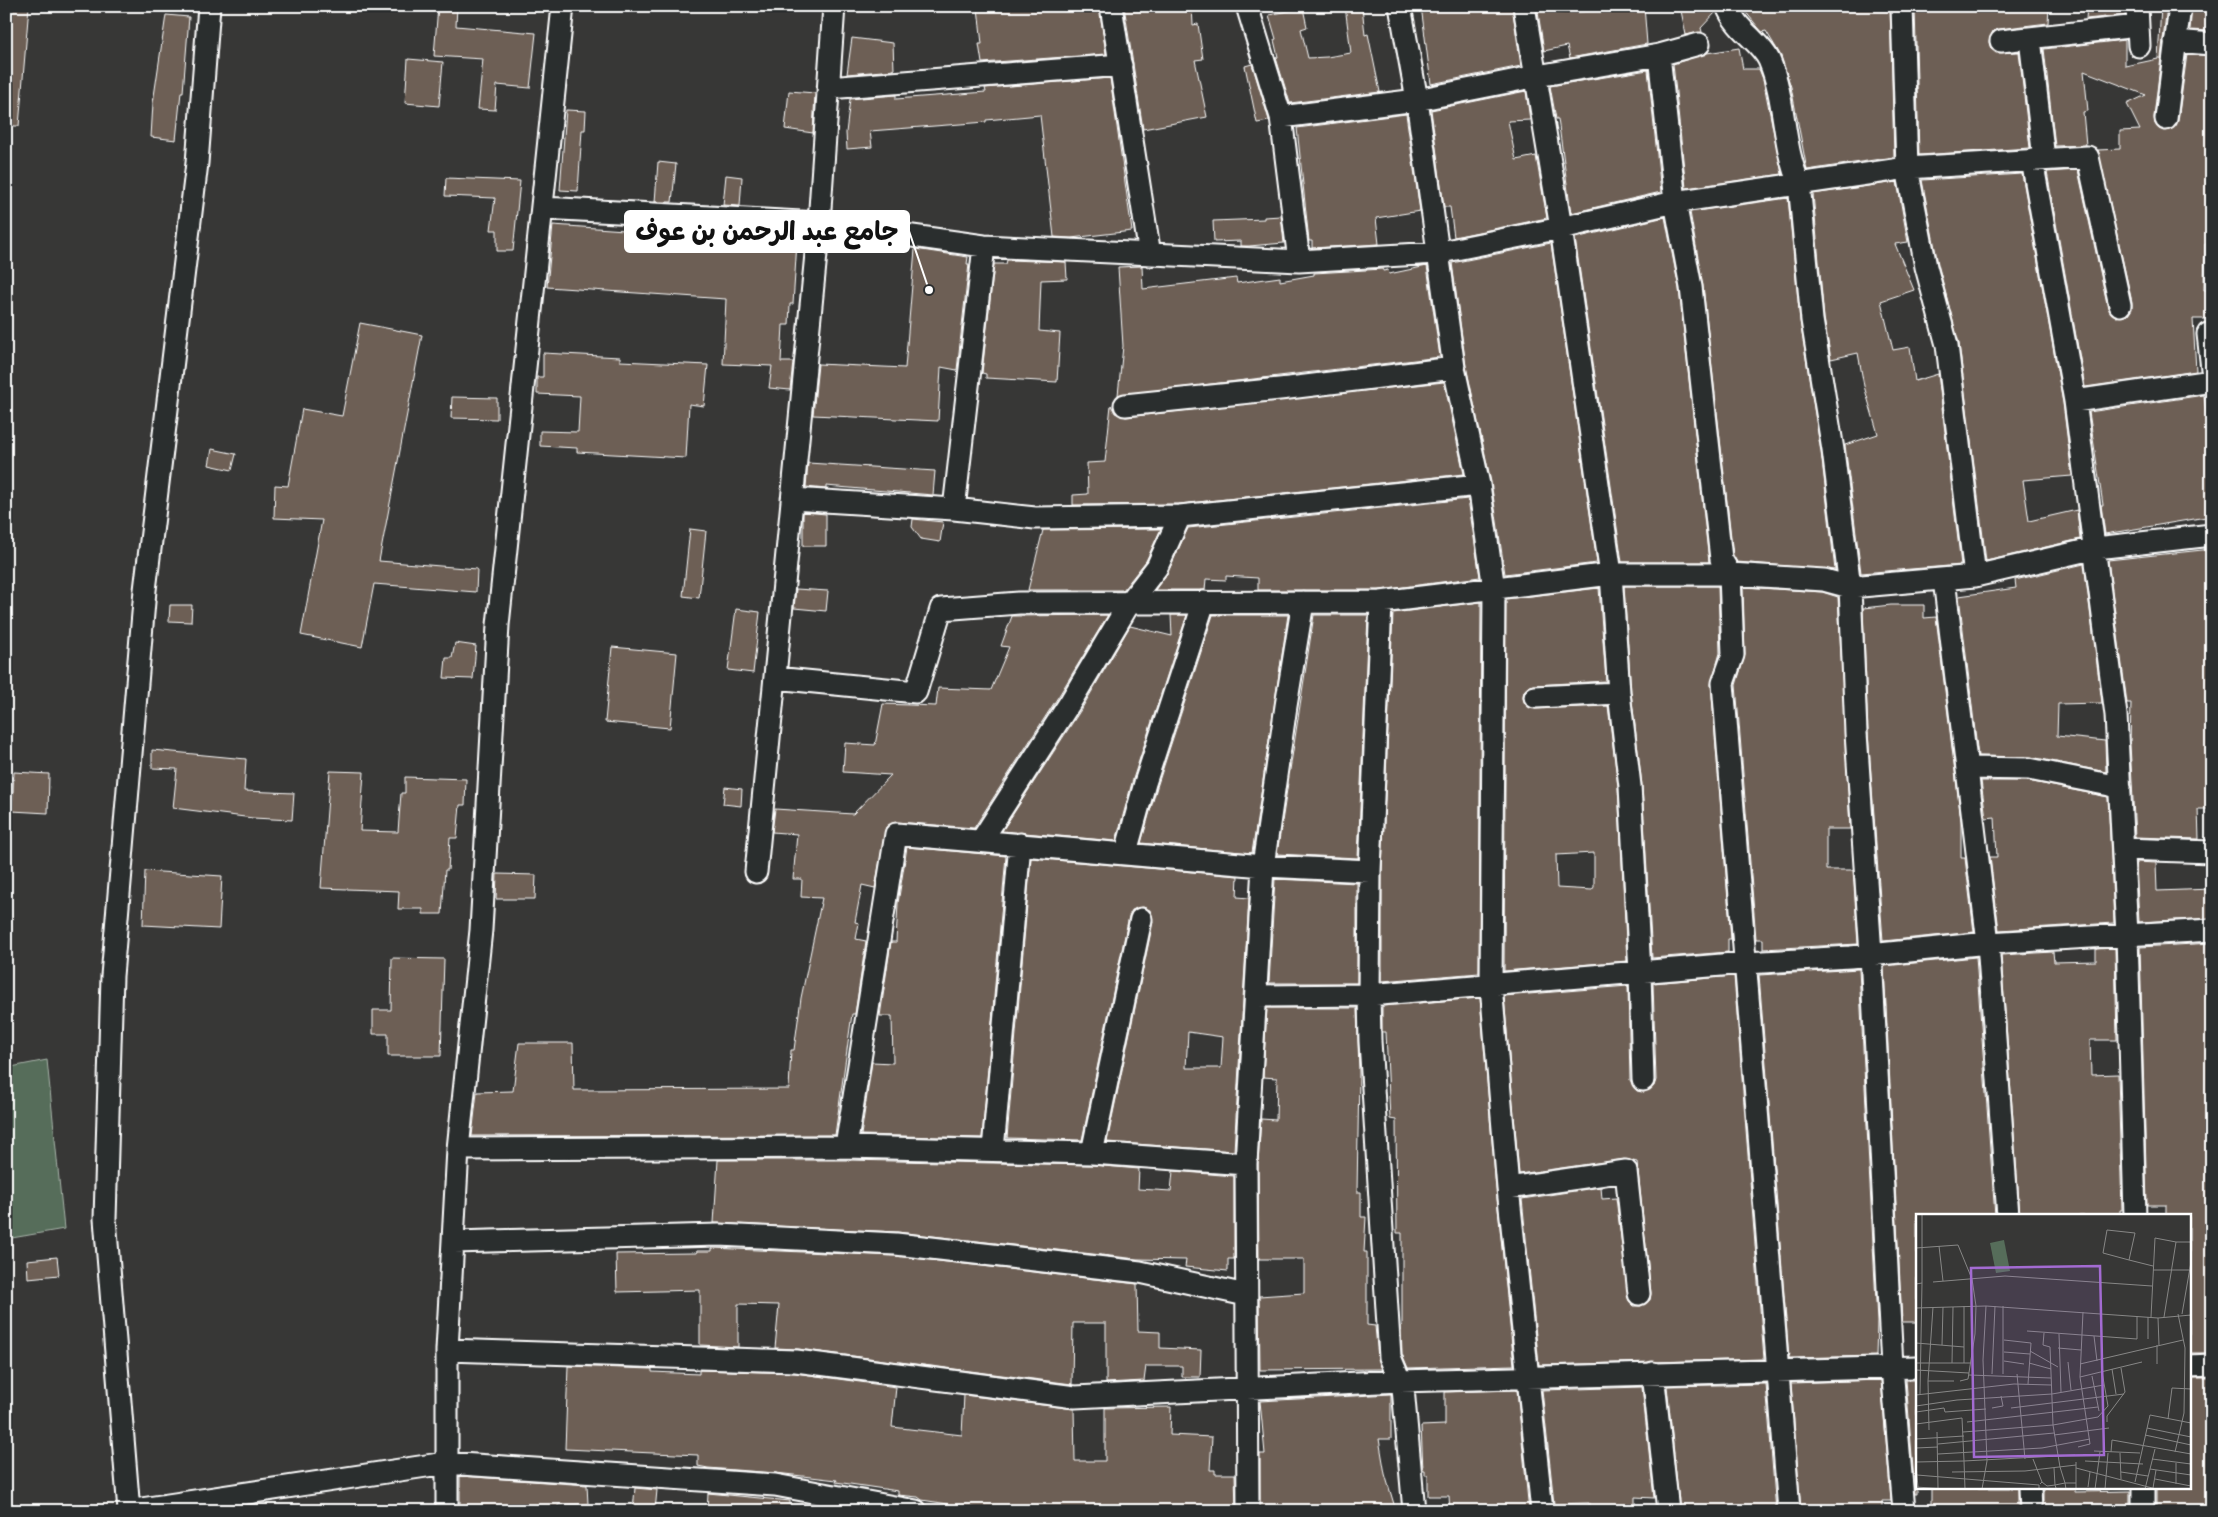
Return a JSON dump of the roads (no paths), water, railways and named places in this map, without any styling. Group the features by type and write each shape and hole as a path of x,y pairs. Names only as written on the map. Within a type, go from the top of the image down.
{"street":[{"path":"210,6 197,163 145,590 112,976 105,1219 128,1510 446,1463 774,1484 916,1511"},
{"path":"447,1511 447,1350 458,1149 481,930 498,625 563,6"},
{"path":"756,872 819,223 834,6"},
{"path":"1111,6 1150,255"},
{"path":"1400,6 1417,100 1436,253 1454,368 1479,485 1494,589 1491,985 1508,1188 1542,1511"},
{"path":"1524,6 1561,228 1611,574 1619,692 1630,786 1640,972 1643,1080"},
{"path":"1727,6 1731,18 1768,59 1781,107 1792,167 1799,183 1812,320 1833,450 1850,587 1856,733 1871,954 1892,1368 1904,1511"},
{"path":"1902,6 1907,168 1926,267 1947,345 1975,576"},
{"path":"2166,119 2180,6"},
{"path":"1249,7 1281,117 1299,262"},
{"path":"2000,41 2138,26"},
{"path":"2030,39 2038,159 2096,548 2116,715 2127,934 2135,1214"},
{"path":"2176,41 2212,44"},
{"path":"1281,117 1417,100 1537,76 1659,55 1699,44"},
{"path":"1659,55 1675,202 1691,287 1721,559 1730,574 1733,655 1723,683 1776,1369 1789,1511"},
{"path":"828,88 1121,65"},
{"path":"543,208 819,223 984,246 1299,262 1436,253 1561,228 1675,202 1907,168 2088,157 2120,305"},
{"path":"954,509 984,246"},
{"path":"2208,334 2212,369"},
{"path":"1126,404 1289,388 1454,368"},
{"path":"2075,401 2212,381"},
{"path":"792,498 954,509 1035,518 1180,516 1479,485"},
{"path":"982,840 1071,701 1130,602 1157,567 1180,516"},
{"path":"775,678 916,692 941,609 1019,603 1381,602 1611,574 1730,574 1824,580 1850,587 1975,576 2096,548 2212,535"},
{"path":"1944,579 1988,943 2008,1214"},
{"path":"1126,852 1145,783 1204,602"},
{"path":"1248,1511 1246,1164 1263,866 1303,602"},
{"path":"1381,602 1370,871 1370,1040 1390,1357 1402,1388 1414,1511"},
{"path":"1534,698 1619,692"},
{"path":"1968,768 2029,769 2120,787"},
{"path":"846,1147 896,834 1126,852 1263,866 1370,871"},
{"path":"993,1150 1020,844"},
{"path":"2123,849 2212,852"},
{"path":"1092,1153 1141,919"},
{"path":"1256,996 1369,995 1988,943 2212,930"},
{"path":"458,1149 846,1147 1092,1153 1246,1164"},
{"path":"1508,1188 1626,1171 1639,1294"},
{"path":"454,1242 719,1235 896,1244 1140,1272 1246,1296"},
{"path":"447,1350 796,1361 1075,1397 1528,1376 1916,1367"},
{"path":"2190,1366 2212,1365"},
{"path":"1653,1374 1668,1511"},
{"path":"2030,1490 2032,1511"},
{"path":"2143,1490 2143,1511"}],"place":[{"name":"جامع عبد الرحمن بن عوف","path":"929,290"}]}
